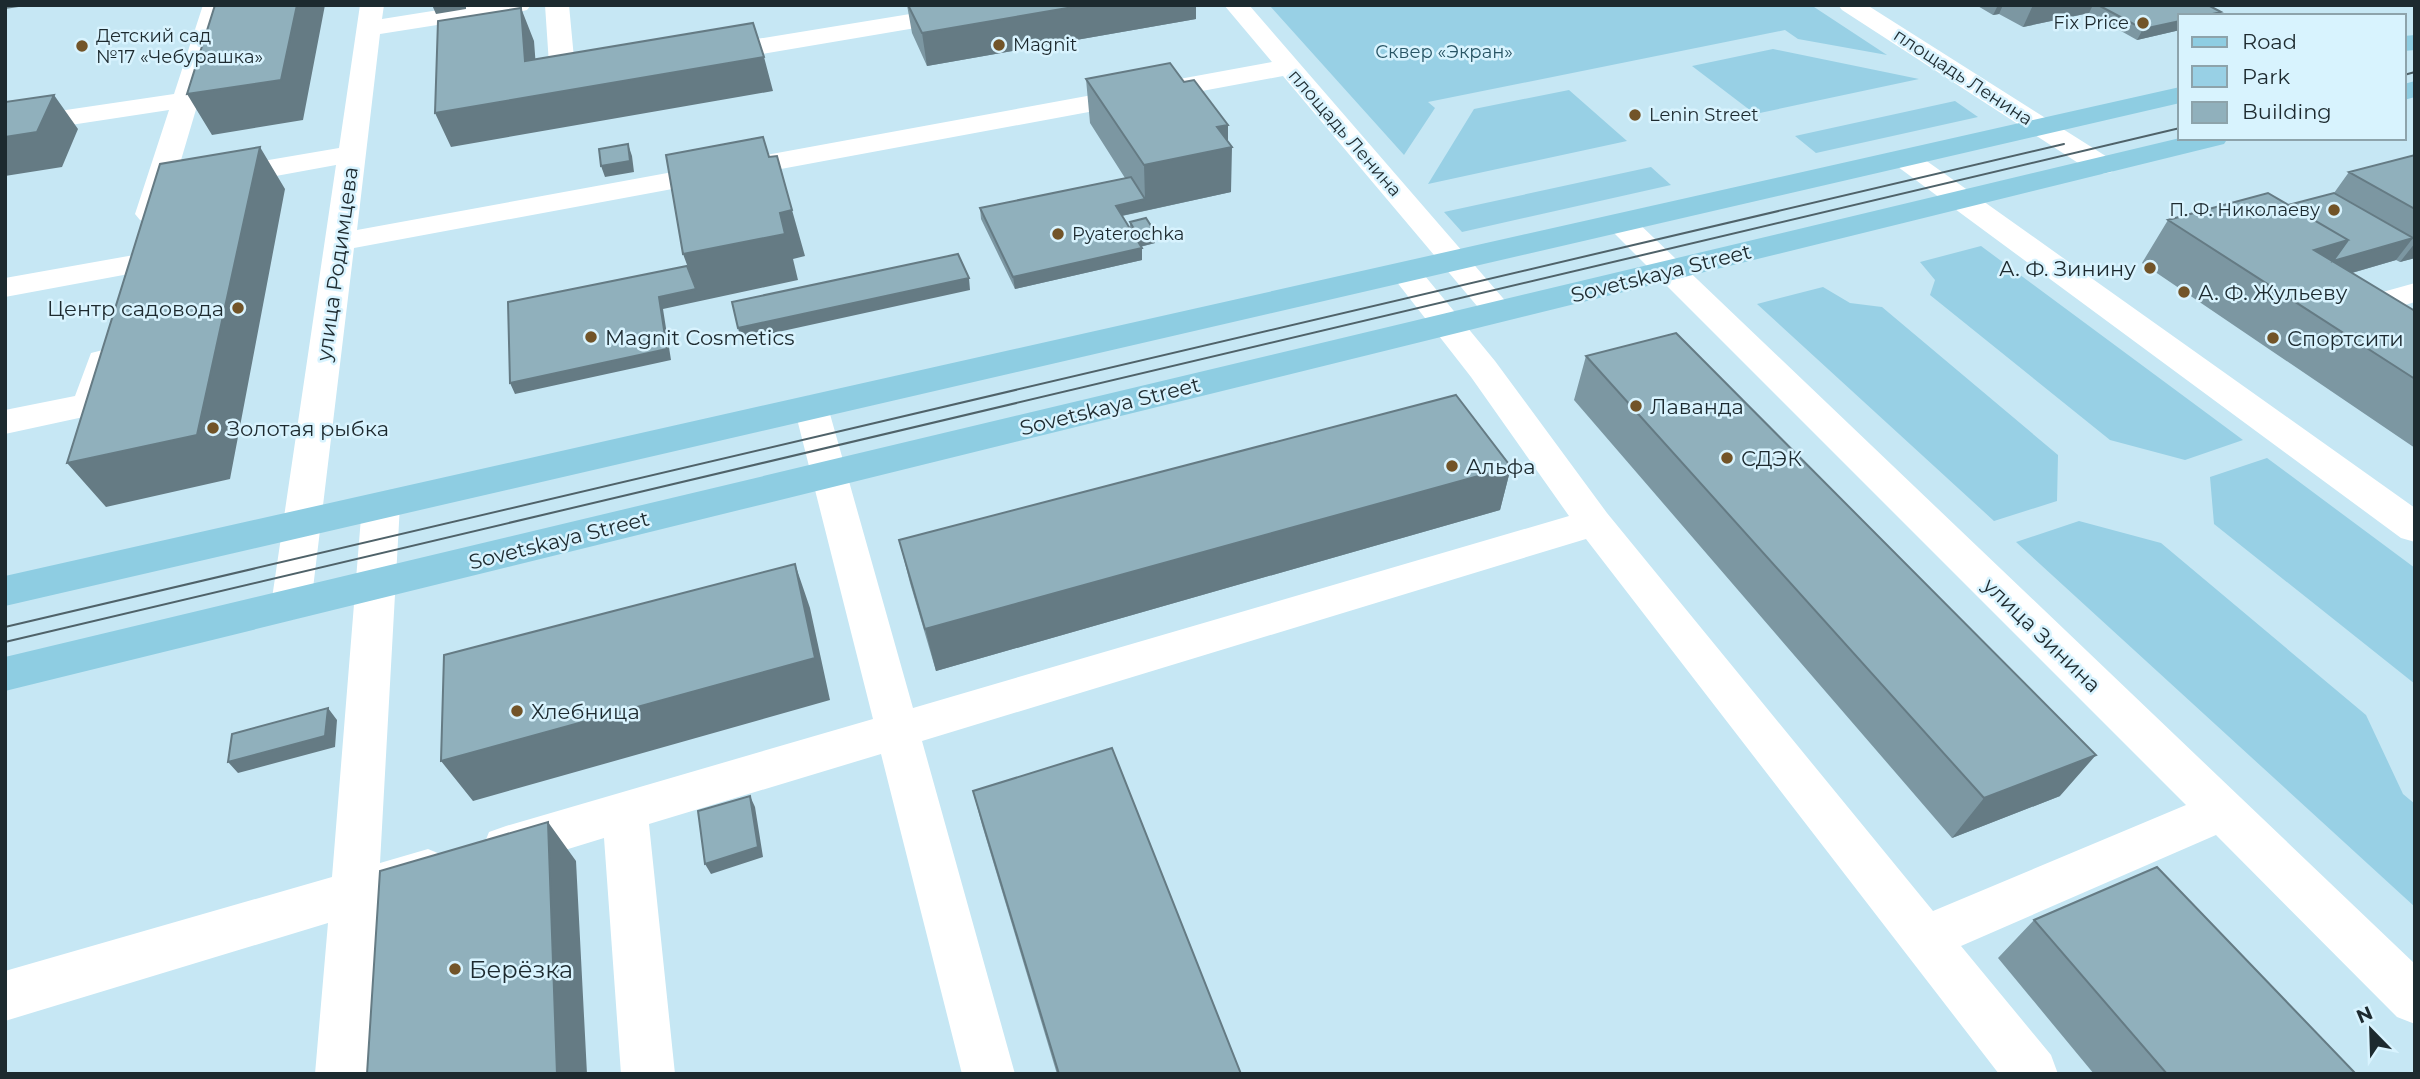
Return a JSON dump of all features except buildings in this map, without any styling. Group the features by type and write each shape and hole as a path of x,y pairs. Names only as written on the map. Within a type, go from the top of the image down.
{"main road":[{"path":"5,591 2178,95"},
{"name":"Sovetskaya Street","path":"5,674 2206,140"}],"street":[{"path":"5,288 130,277 179,185 186,100 215,5"},
{"path":"370,17 519,5"},
{"path":"557,5 563,79 618,70"},
{"path":"687,59 1010,5"},
{"name":"площадь Ленина","path":"1236,5 1499,312"},
{"name":"площадь Ленина","path":"1850,5 2102,166"},
{"name":"улица Родимцева","path":"291,605 370,17"},
{"path":"340,242 1289,67"},
{"path":"5,127 186,100"},
{"path":"179,185 352,154"},
{"path":"1904,158 2415,528"},
{"name":"улица Зинина","path":"1621,223 2415,999"},
{"path":"1405,272 1483,369 1594,523 2032,1074"},
{"path":"2395,326 2365,307 2415,292"},
{"path":"5,422 90,405 110,341"},
{"path":"811,407 989,1074"},
{"path":"342,1074 381,505"},
{"path":"5,996 1594,523"},
{"path":"1924,938 2223,811"},
{"path":"625,812 648,1074"}],"green space":[{"name":"Сквер «Экран»","path":"1269,5 1811,5 1887,55 1798,39 1785,30 1428,102 1435,108 1404,155"},
{"path":"1773,49 1919,79 1755,114 1692,66"},
{"path":"1569,90 1627,141 1428,184 1474,109"},
{"path":"1955,101 1978,117 1816,153 1795,136"},
{"path":"1651,167 1671,185 1462,232 1444,212"},
{"path":"1981,246 2243,440 2185,460 2110,440 1930,295 1935,280 1920,262"},
{"path":"1823,287 1850,303 1882,307 2058,455 2057,501 1994,521 1757,304"},
{"path":"2267,458 2415,568 2415,684 2214,524 2210,477"},
{"path":"2079,521 2161,543 2366,715 2403,794 2415,804 2415,907 2016,542"}],"tram line":[{"path":"2406,74 2415,72"},
{"path":"5,642 2178,128"},
{"path":"5,627 2064,144"}],"place":[{"name":"Fix Price","path":"2143,23"},
{"name":"Magnit","path":"999,45"},
{"name":"Детский сад №17 «Чебурашка»","path":"82,46"},
{"name":"Lenin Street","path":"1635,115"},
{"name":"П. Ф. Николаеву","path":"2334,210"},
{"name":"Pyaterochka","path":"1058,234"},
{"name":"А. Ф. Зинину","path":"2150,268"},
{"name":"А. Ф. Жульеву","path":"2184,292"},
{"name":"Центр садовода","path":"238,308"},
{"name":"Magnit Cosmetics","path":"591,337"},
{"name":"Спортсити","path":"2273,338"},
{"name":"Лаванда","path":"1636,406"},
{"name":"Золотая рыбка","path":"213,428"},
{"name":"СДЭК","path":"1727,458"},
{"name":"Альфа","path":"1452,466"},
{"name":"Хлебница","path":"517,711"},
{"name":"Берёзка","path":"455,969"}]}
